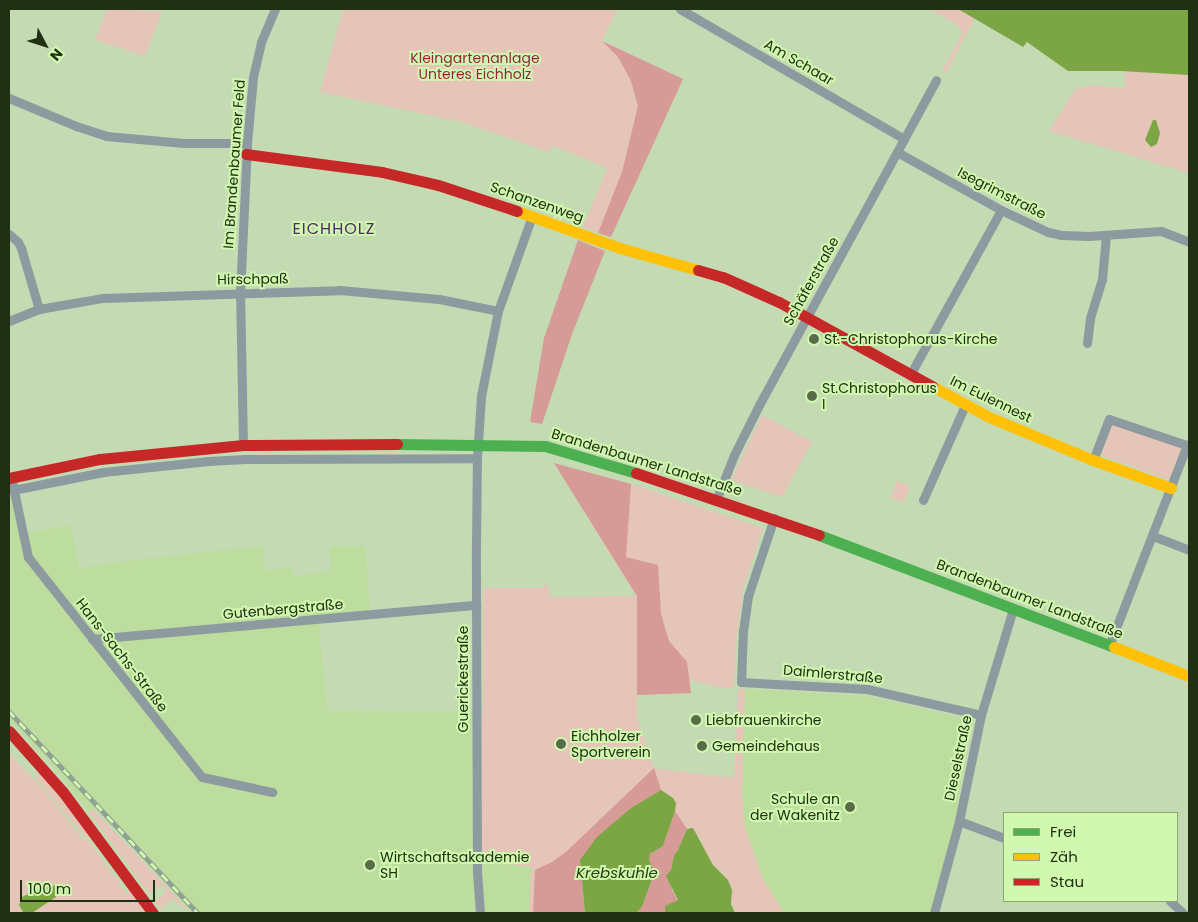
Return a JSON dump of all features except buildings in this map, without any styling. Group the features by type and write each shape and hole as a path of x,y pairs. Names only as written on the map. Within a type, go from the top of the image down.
{"street":[{"name":"Im Brandenbaumer Feld","path":"243,445 240,294 247,149 253,77 261,42 275,9"},
{"name":"Am Schaar","path":"680,9 904,139"},
{"name":"Schäferstraße","path":"717,498 738,446 806,317 936,80"},
{"path":"9,98 76,126 106,136 247,149"},
{"name":"Schanzenweg","path":"247,149 382,172 438,185 620,248 723,277 755,290 806,317"},
{"name":"Isegrimstraße","path":"897,152 1033,227 1061,235 1161,232 1189,242"},
{"path":"910,375 1001,210"},
{"name":"Guerickestraße","path":"480,913 476,605 477,458 481,396 498,312 532,216"},
{"path":"9,234 18,242 39,309"},
{"path":"1087,343 1090,318 1102,279 1106,235"},
{"name":"Hirschpaß","path":"9,321 39,309 103,298 134,295 240,294 340,290 440,299 498,312"},
{"name":"Im Eulennest","path":"806,317 965,405 1092,460 1171,488"},
{"path":"923,500 965,405"},
{"path":"1092,460 1109,419 1188,446 1109,646"},
{"name":"Brandenbaumer Landstraße","path":"10,478 100,459 243,445 478,444 528,445 554,448 717,498 774,518 1189,676"},
{"path":"13,490 103,472 208,461 477,458"},
{"name":"Hans-Sachs-Straße","path":"10,478 28,557 202,777 272,792"},
{"name":"Daimlerstraße","path":"774,518 748,596 741,650 741,682 867,688 981,715"},
{"path":"1153,536 1189,550"},
{"name":"Gutenbergstraße","path":"92,639 476,605"},
{"name":"Dieselstraße","path":"934,913 959,821 981,715 1013,609"},
{"path":"9,731 63,792 153,913"},
{"path":"959,821 1003,838"},
{"path":"1171,902 1184,913"}],"shaded area":[{"path":"602,41 683,79 611,237 598,233 622,172 638,106 631,81 618,57"},
{"path":"578,240 605,251 572,334 542,424 530,422 544,338"},
{"path":"554,463 631,484 626,557 658,565 661,614 669,641 687,662 691,693 637,695 637,596"},
{"path":"14,495 22,534 71,525 79,569 118,562 262,546 264,570 292,568 293,576 331,572 330,546 365,546 370,615 318,619 327,711 476,712 531,867 529,913 193,913 95,808 89,812 59,773 9,719 9,496"},
{"name":"Schule an der Wakenitz","path":"745,689 865,696 970,720 955,821 941,880 930,913 784,913 764,881 745,828 742,794"},
{"path":"654,768 661,790 631,808 580,860 585,913 533,913 535,870 552,862 567,851"},
{"path":"675,811 687,829 674,855 669,872 672,890 678,901 666,906 665,913 636,913 642,907 654,874 648,859 650,854 663,846"}],"green space":[{"path":"107,9 162,12 145,56 95,40"},
{"name":"Kleingartenanlage Unteres Eichholz","path":"343,9 618,9 602,41 683,79 611,237 583,227 607,168 553,146 549,152 461,122 320,92"},
{"path":"927,9 958,9 975,18 946,73 942,71 962,34 960,28 943,16"},
{"path":"1125,71 1189,75 1189,173 1049,131 1076,88 1093,85 1125,88"},
{"path":"762,415 812,442 782,497 731,480"},
{"path":"1116,424 1179,446 1181,449 1170,478 1167,479 1103,456 1102,452 1112,425"},
{"path":"554,463 631,484 763,528 743,589 737,631 734,686 728,689 690,680 691,693 637,695 637,719 654,768 734,778 738,689 745,689 742,794 745,828 764,881 784,913 735,913 730,897 732,890 723,873 713,865 706,854 699,835 678,850 672,862 665,913 636,913 642,907 580,860 585,913 529,913 531,867 478,860 476,712 483,712 483,588 543,588 543,585 549,585 550,597 636,596"},
{"path":"897,481 910,486 904,503 891,498"},
{"path":"9,753 42,788 83,839 88,840 114,876 121,881 118,883 126,894 131,891 147,913 9,913"},
{"path":"40,772 89,833 89,837 85,837 35,777"},
{"path":"93,809 190,913 173,899 161,908 163,913 154,901 166,892 161,885 149,894 89,812"}],"water":[{"path":"958,9 1189,9 1189,75 1121,71 1068,71 1027,42 1023,47"},
{"path":"1153,120 1156,120 1160,133 1157,144 1151,147 1145,140"},
{"name":"Krebskuhle","path":"661,790 673,798 676,803 675,811 663,846 650,854 649,859 654,874 642,907 636,913 585,913 580,860 597,837 631,808"},
{"name":"Krebskuhle","path":"693,828 713,865 728,880 732,890 731,904 735,913 665,913 665,906 678,900 666,876 671,870 674,855 687,829"},
{"path":"56,885 61,890 56,897 32,913 23,912 19,905 22,897 38,889"}],"railway":[{"path":"9,711 198,913"}],"traffic: fast":[{"path":"397,444 545,446 636,473"},
{"path":"819,535 1114,647"}],"traffic: slow":[{"path":"517,211 620,248 698,270"},
{"path":"932,386 989,417 1093,460 1171,488"},
{"path":"1114,647 1189,676"}],"traffic: jam":[{"path":"246,154 382,172 438,185 517,211"},
{"path":"698,270 723,277 779,302 932,386"},
{"path":"9,478 100,459 243,445 397,444"},
{"path":"636,473 819,535"},
{"path":"9,731 63,792 153,913"}],"place":[{"name":"St.-Christophorus-Kirche","path":"814,339"},
{"name":"St.Christophorus I","path":"812,396"},
{"name":"Liebfrauenkirche","path":"696,720"},
{"name":"Eichholzer Sportverein","path":"561,744"},
{"name":"Gemeindehaus","path":"702,746"},
{"name":"Schule an der Wakenitz","path":"850,807"},
{"name":"Wirtschaftsakademie SH","path":"370,865"}],"district":[{"name":"EICHHOLZ","path":"334,229"}]}
